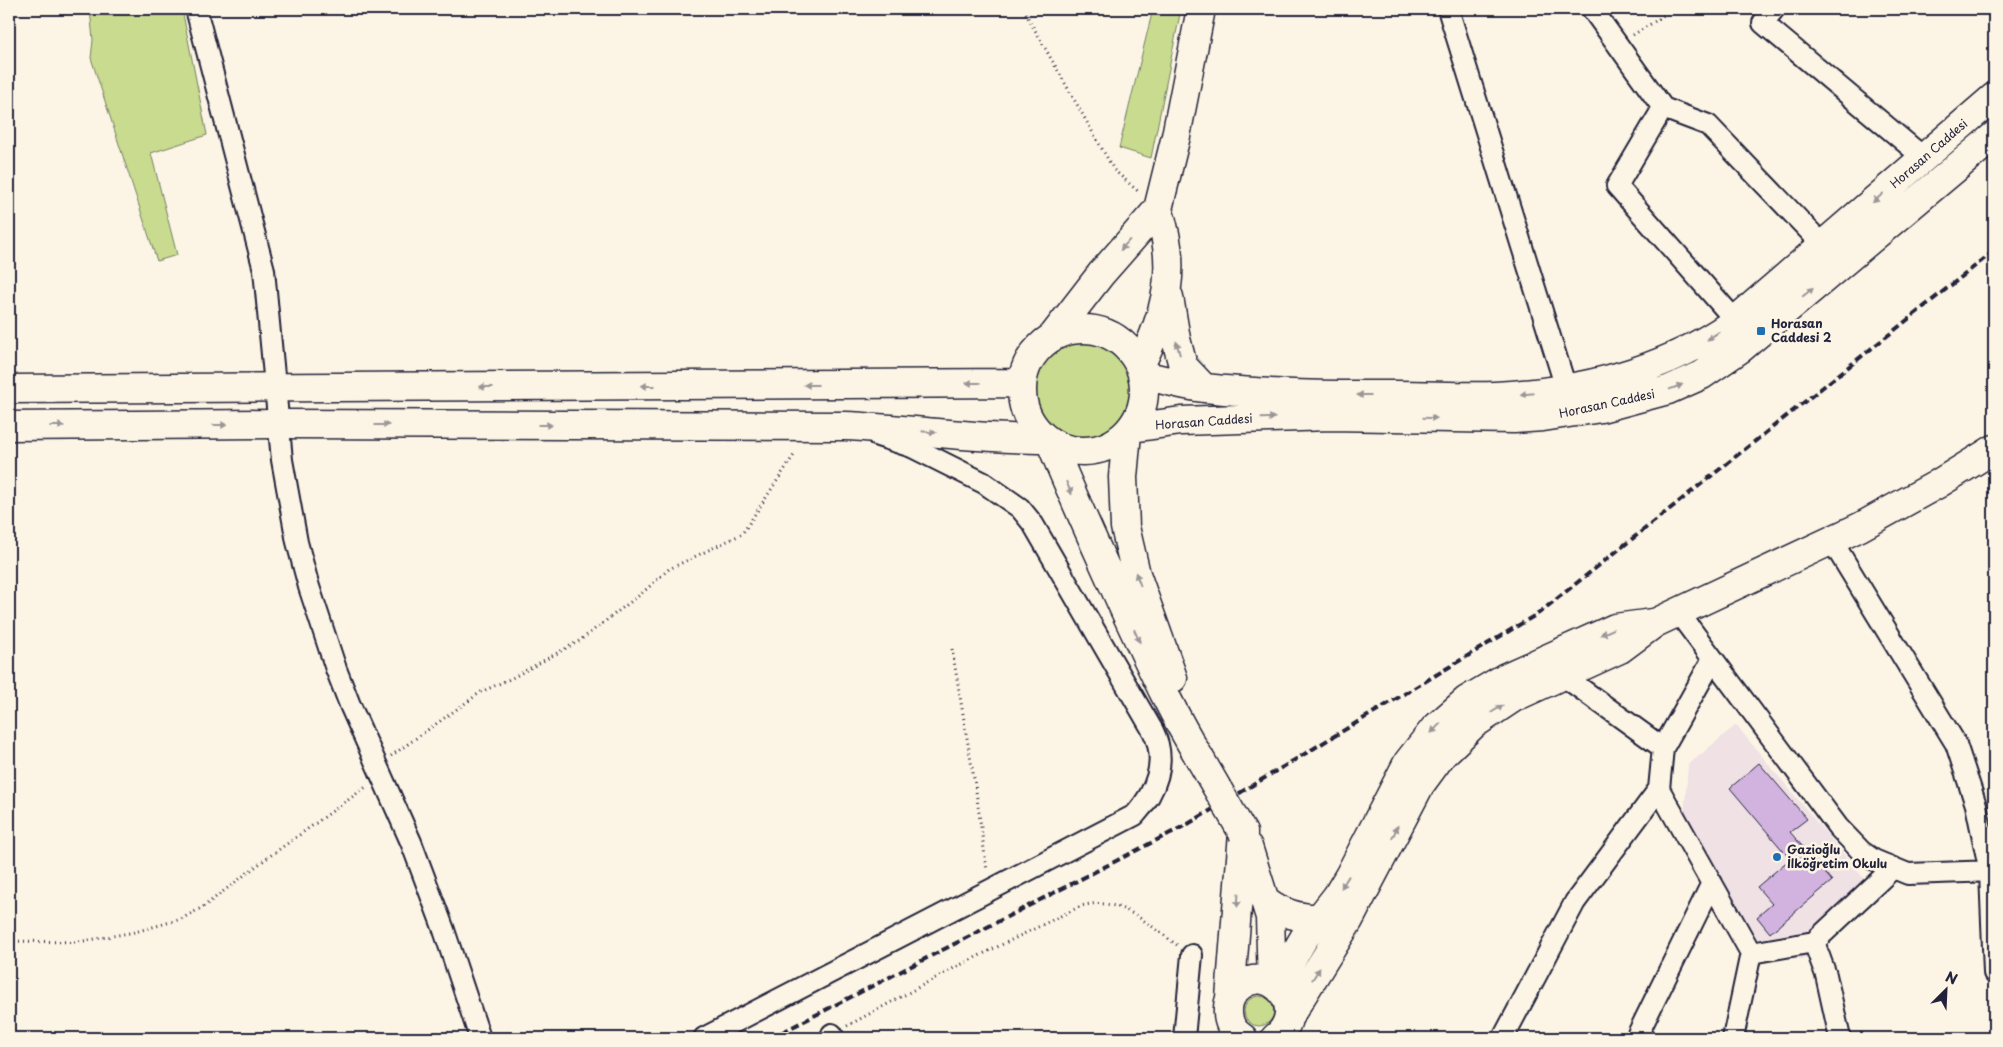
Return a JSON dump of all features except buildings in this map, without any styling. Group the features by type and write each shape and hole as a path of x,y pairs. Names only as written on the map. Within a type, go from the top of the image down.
{"street":[{"path":"196,9 264,270 277,424 288,496 309,587 336,669 366,741 381,770 405,826 444,930 480,1038"},
{"path":"1130,430 1113,444 1088,452 1069,450 1048,441 1032,426 1026,414 1022,402 1022,383 1027,364 1034,353 1053,336 1101,274 1158,210 1176,136 1201,9"},
{"path":"1448,9 1566,388"},
{"path":"1592,9 1663,108 1708,125 1823,245"},
{"path":"1774,9 1763,23 1924,158"},
{"name":"Horasan Caddesi","path":"1141,371 1204,388 1327,395 1463,396 1527,394 1566,388 1630,374 1664,362 1709,339 1735,320 1994,97"},
{"path":"1663,108 1617,186 1735,320"},
{"name":"Horasan Caddesi","path":"1130,430 1181,422 1330,416 1514,420 1601,408 1668,390 1702,375 1740,349 1994,136"},
{"path":"1158,210 1164,225 1170,257 1168,291 1176,339 1184,366 1204,388"},
{"path":"1141,371 1168,291"},
{"path":"1053,336 1078,329 1103,332 1125,346 1141,371 1144,392 1143,404 1130,430 1124,453 1122,503 1129,550 1199,758"},
{"path":"9,389 1022,383"},
{"path":"9,426 277,424 846,426 1048,441"},
{"path":"704,1038 1135,815 1148,799 1157,779 1160,758 1157,739 1032,524 1020,508 984,484 931,456 893,440 846,426"},
{"path":"1048,441 1150,667 1177,720 1244,834 1270,917 1274,984"},
{"path":"1281,1031 1349,920 1409,804 1442,756 1462,734 1513,698 1620,649 1666,617 1832,540 1898,507 1994,449"},
{"path":"1832,540 1956,744 1976,805 1992,871 1994,973"},
{"path":"1666,617 1713,659 1849,840 1874,860 1908,874 1992,871"},
{"path":"1274,984 1304,938 1321,918 1350,876 1408,762 1434,729 1450,714 1485,688 1540,661 1615,628 1666,617"},
{"path":"1503,1038 1575,902 1659,789 1663,748 1713,659"},
{"path":"1562,675 1663,748"},
{"path":"1659,789 1752,953 1733,1038"},
{"path":"1231,1023 1244,834"},
{"path":"1752,953 1814,942 1892,869"},
{"path":"1636,1038 1712,883"},
{"path":"1265,900 1293,916 1321,918"},
{"path":"1814,942 1826,975 1840,1038"},
{"path":"1184,1038 1192,955"},
{"path":"1231,1023 1236,990 1243,984 1262,980 1274,984 1286,996 1289,1006 1281,1031"}],"path":[{"path":"1023,9 1114,170 1158,210"},
{"path":"1616,42 1637,33 1672,9"},
{"path":"9,941 78,942 135,932 181,919 203,906 480,692 514,677 579,641 641,594 669,569 742,534 794,455"},
{"path":"952,650 976,791 990,891"},
{"path":"832,1036 956,967 1089,904 1106,903 1123,908 1192,955"}],"shaded area":[{"name":"Gazioğlu İlköğretim Okulu","path":"1736,725 1880,898 1806,959 1768,958 1684,817 1688,765"}],"green space":[{"path":"90,9 182,9 207,135 151,153 177,255 157,261 91,58 93,40"},
{"path":"1153,9 1181,9 1151,158 1119,148"},
{"path":"1083,340 1102,344 1118,355 1129,371 1133,390 1129,409 1118,425 1102,436 1083,440 1064,436 1048,425 1037,409 1033,390 1037,371 1048,355 1064,344"},
{"path":"1259,996 1270,1000 1274,1011 1270,1022 1259,1026 1248,1022 1244,1011 1248,1000"}],"railway":[{"path":"771,1038 1188,824 1539,613 1994,251"}],"place":[{"name":"Horasan Caddesi 2","path":"1761,331"},
{"name":"Gazioğlu İlköğretim Okulu","path":"1777,857"}]}
